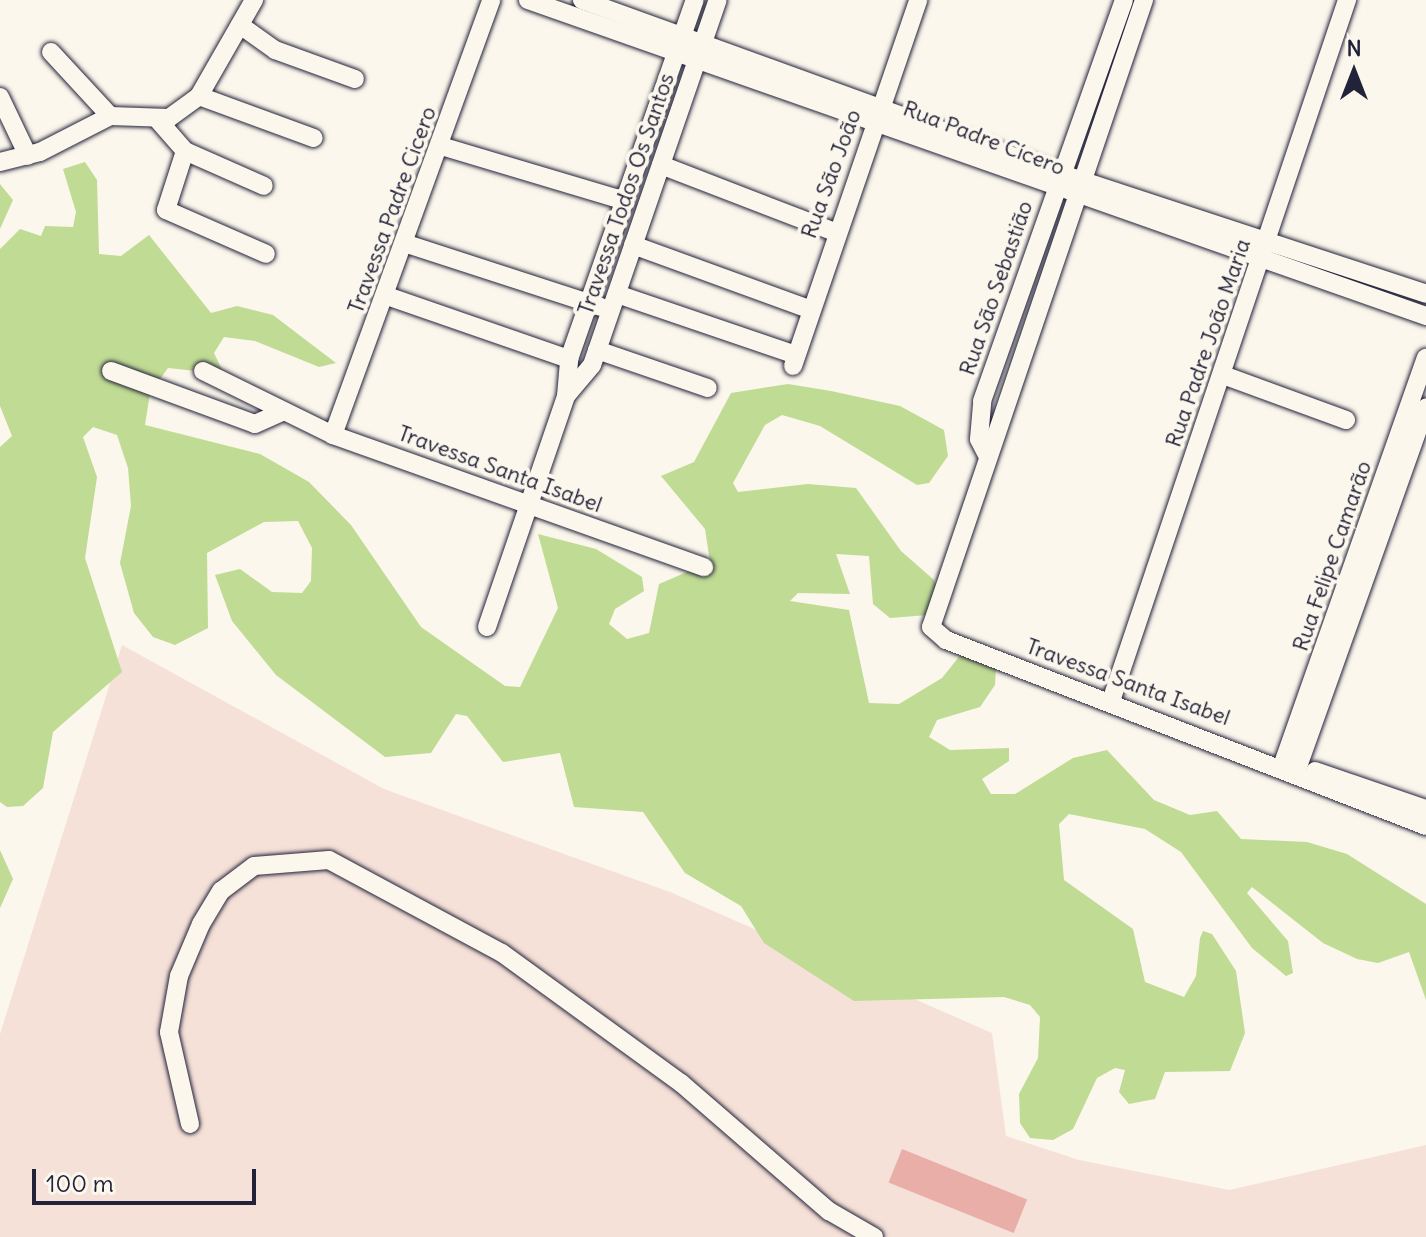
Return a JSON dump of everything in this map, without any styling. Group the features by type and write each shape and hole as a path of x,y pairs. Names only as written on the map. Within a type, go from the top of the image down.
{"street":[{"path":"0,162 28,156 110,116 158,120 199,96 254,0"},
{"name":"Travessa Padre Cicero","path":"333,435 407,244 491,0"},
{"name":"Rua Padre Cícero","path":"528,0 679,46 703,44 882,104 1059,182 1076,198 1426,294"},
{"name":"Rua Padre Cícero","path":"582,0 679,46 697,62 1059,182 1083,180 1426,316"},
{"name":"Travessa Todos Os Santos","path":"566,396 569,359 695,0"},
{"name":"Travessa Todos Os Santos","path":"487,627 525,504 566,396 597,350 718,0"},
{"name":"Rua São João","path":"614,302 795,361 835,232 918,0"},
{"name":"Rua São Sebastião","path":"988,457 979,439 982,401 1124,0"},
{"name":"Rua São Sebastião","path":"931,627 1144,0"},
{"name":"Rua Padre João Maria","path":"1111,701 1347,0"},
{"path":"240,25 275,50 355,79"},
{"path":"51,52 110,116"},
{"path":"199,96 314,138"},
{"path":"0,97 28,156"},
{"path":"158,120 185,151 264,186"},
{"path":"441,146 625,201"},
{"path":"185,151 167,211 266,254"},
{"path":"661,165 835,232"},
{"path":"407,244 589,303 614,302"},
{"path":"633,245 809,309"},
{"path":"387,296 569,359"},
{"path":"597,350 708,388"},
{"name":"Rua Felipe Camarão","path":"1285,766 1426,358"},
{"path":"111,371 255,424 282,412"},
{"name":"Travessa Santa Isabel","path":"203,371 333,435 704,567"},
{"path":"1223,375 1346,420"},
{"name":"Rua Felipe Camarão","path":"1285,766 1426,408"},
{"name":"Travessa Santa Isabel","path":"931,627 946,640 1285,766 1426,826"},
{"name":"Travessa Santa Isabel","path":"1285,766 1426,809"},
{"path":"190,1124 169,1032 179,976 201,924 221,891 254,866 329,860 502,953 681,1083 829,1211 874,1237"}],"shaded area":[{"path":"122,645 384,789 670,892 992,1033 1006,1136 1079,1160 1229,1190 1426,1145 1426,1237 0,1237 0,1034"}],"green space":[{"path":"85,162 97,180 99,254 121,256 149,235 211,313 237,306 273,315 336,363 319,367 255,341 224,337 214,353 224,374 168,368 150,393 145,425 260,454 309,482 351,525 421,627 505,686 520,687 558,608 538,534 596,549 642,577 644,591 615,609 609,624 627,639 649,633 659,584 710,562 705,529 661,476 694,462 731,393 788,384 831,391 900,406 944,430 948,456 929,483 917,485 820,426 782,415 765,425 733,483 738,492 808,484 856,488 901,551 934,580 942,603 928,615 890,618 873,604 869,556 836,554 850,594 798,593 790,601 849,610 869,703 899,704 942,678 962,653 996,668 995,685 980,707 937,720 929,737 950,750 1009,748 1009,761 982,779 991,794 1015,794 1073,758 1107,750 1154,800 1190,815 1217,811 1241,839 1307,842 1347,854 1426,904 1426,1000 1409,952 1378,963 1357,959 1323,943 1252,887 1247,893 1288,941 1293,973 1286,976 1252,948 1181,852 1145,829 1069,814 1059,824 1064,880 1133,929 1145,982 1184,997 1196,976 1203,931 1212,934 1236,971 1245,1033 1230,1071 1165,1072 1155,1099 1129,1104 1119,1092 1125,1070 1115,1068 1097,1078 1073,1129 1053,1140 1030,1138 1020,1123 1019,1094 1038,1058 1040,1017 1030,1005 1004,997 854,1001 764,943 741,906 685,873 643,812 574,807 560,753 503,762 467,716 456,714 431,753 385,757 276,675 232,621 215,575 240,569 272,592 302,593 311,581 312,548 298,521 264,522 207,553 208,628 175,645 153,637 134,613 120,563 131,506 128,468 117,435 93,427 83,437 97,477 85,558 122,672 53,732 43,788 23,806 7,807 0,802 0,447 12,436 0,406 0,249 20,229 41,236 45,226 73,227 76,212 63,169"},
{"path":"0,184 13,200 0,229"},
{"path":"0,850 13,879 0,908"}],"building":[{"path":"902,1149 1027,1200 1014,1233 889,1182"}]}
